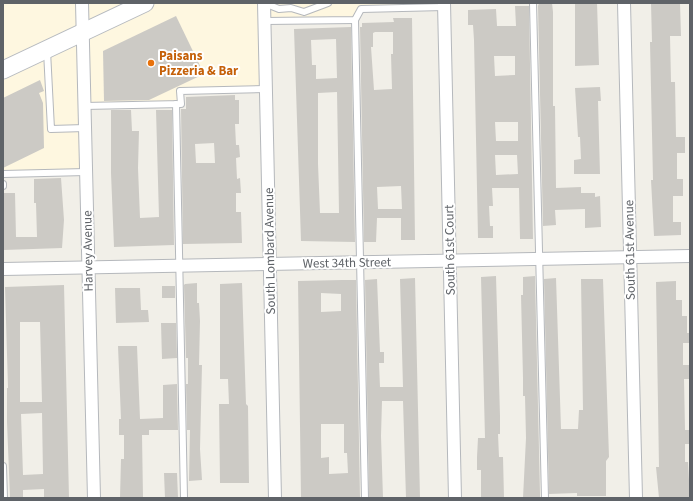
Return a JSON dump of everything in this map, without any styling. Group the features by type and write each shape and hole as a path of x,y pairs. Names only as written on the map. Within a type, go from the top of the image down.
{"main road":[{"path":"3,70 145,3"}],"street":[{"name":"Harvey Avenue","path":"82,3 94,498"},
{"name":"South Lombard Avenue","path":"264,3 276,498"},
{"name":"South 61st Avenue","path":"624,3 636,498"},
{"name":"South 61st Court","path":"444,5 455,498"},
{"name":"West 34th Street","path":"3,269 690,256"}],"lane":[{"path":"264,3 279,9 291,6 304,12 328,3"},
{"path":"533,3 541,259 545,498"},
{"path":"366,498 355,20 361,9 444,5"},
{"path":"265,21 355,20"},
{"path":"47,49 51,129 85,128"},
{"path":"84,106 180,104 180,91 266,89"},
{"path":"176,104 184,498"},
{"path":"3,174 86,172"},
{"path":"3,466 4,498"}],"shaded area":[{"path":"3,3 262,3 264,87 179,89 179,102 86,104 87,170 3,172"},
{"path":"267,3 447,3 447,9 363,11 357,22 267,24"}],"building":[{"path":"539,3 552,3 553,12 553,106 555,106 556,188 581,187 581,193 595,193 595,197 600,196 601,227 585,228 585,209 555,210 556,225 543,226"},
{"path":"575,3 597,3 599,65 575,66"},
{"path":"651,3 680,3 681,36 670,36 671,82 675,82 676,137 685,137 685,153 677,153 677,179 683,179 683,196 673,196 673,222 681,222 681,235 654,236 651,180 653,180 650,42 652,42"},
{"path":"515,6 529,6 533,239 520,239 519,188 492,188 493,206 489,206 490,226 493,226 493,238 478,238 474,40 473,25 468,25 468,10 496,9 497,26 516,26","holes":["494,56 515,56 515,75 495,76","495,122 518,122 518,141 496,141","495,155 517,155 518,174 496,175"]},
{"name":"Paisans Pizzeria & Bar","path":"176,16 204,74 149,100 104,101 103,51"},
{"path":"393,18 412,18 415,240 401,240 401,218 377,218 376,242 364,242 360,27 362,27 362,23 394,22","holes":["393,32 393,54 391,54 392,89 374,90 371,47 373,47 373,33","401,186 402,209 378,209 377,187"]},
{"path":"351,27 355,242 301,241 294,29","holes":["336,39 337,78 316,79 316,65 312,65 311,40","337,92 339,213 320,213 318,93"]},
{"path":"40,80 44,91 39,93 43,103 44,148 3,168 3,98"},
{"path":"600,87 601,101 598,101 600,174 574,174 574,160 581,159 575,88"},
{"path":"235,95 235,100 239,100 239,124 235,124 236,145 239,145 240,157 236,158 237,179 240,178 241,193 236,193 236,212 241,212 242,243 183,244 181,109 186,109 186,97","holes":["214,143 215,163 196,163 195,144"]},
{"path":"111,110 131,110 132,131 139,131 138,168 140,218 159,217 156,110 172,110 174,245 114,247 111,173"},
{"path":"61,178 64,220 62,248 4,250 3,193 15,193 16,237 37,237 36,203 34,203 34,179"},
{"path":"496,276 500,416 500,434 498,434 499,457 503,457 504,498 481,498 481,470 477,470 478,438 485,438 481,277"},
{"path":"535,276 540,498 523,498 526,438 525,396 523,396 521,295 523,295 523,277"},
{"path":"415,278 420,498 406,498 403,401 382,401 381,436 383,498 369,498 365,280 377,279 380,352 384,352 384,363 379,363 380,387 403,387 400,279"},
{"path":"556,278 561,429 578,429 579,410 583,410 581,279 603,279 609,457 606,461 606,496 577,496 577,493 549,494 544,279"},
{"path":"356,280 360,498 301,498 298,281","holes":["321,293 341,294 341,311 321,312","321,424 344,424 344,453 347,453 348,473 329,474 329,457 321,458"]},
{"path":"676,281 676,300 682,300 682,316 687,316 687,333 690,333 690,343 683,343 683,365 690,365 690,379 684,379 685,430 689,430 690,444 685,444 685,462 688,462 690,498 659,498 656,467 659,467 656,282"},
{"path":"197,283 197,303 199,303 200,321 199,365 202,365 200,449 202,480 189,481 190,430 187,430 186,384 188,384 188,358 186,358 184,285"},
{"path":"242,283 246,404 248,406 249,483 220,483 219,404 229,404 228,379 220,379 220,284"},
{"path":"64,285 69,498 44,498 44,489 23,490 23,498 10,498 5,287","holes":["20,322 40,322 42,402 20,402","42,413 43,474 23,475 21,414"]},
{"path":"162,286 175,286 175,298 162,298"},
{"path":"115,288 140,288 141,310 148,310 149,322 116,323"},
{"path":"161,323 176,323 177,358 162,359"},
{"path":"118,346 137,346 140,419 163,418 163,385 177,384 178,430 149,430 149,435 142,435 143,498 120,498 121,459 124,459 124,435 119,435 119,419 121,419"},
{"path":"164,473 177,473 178,498 165,498"}],"place":[{"name":"Paisans Pizzeria & Bar","path":"151,63"}]}
